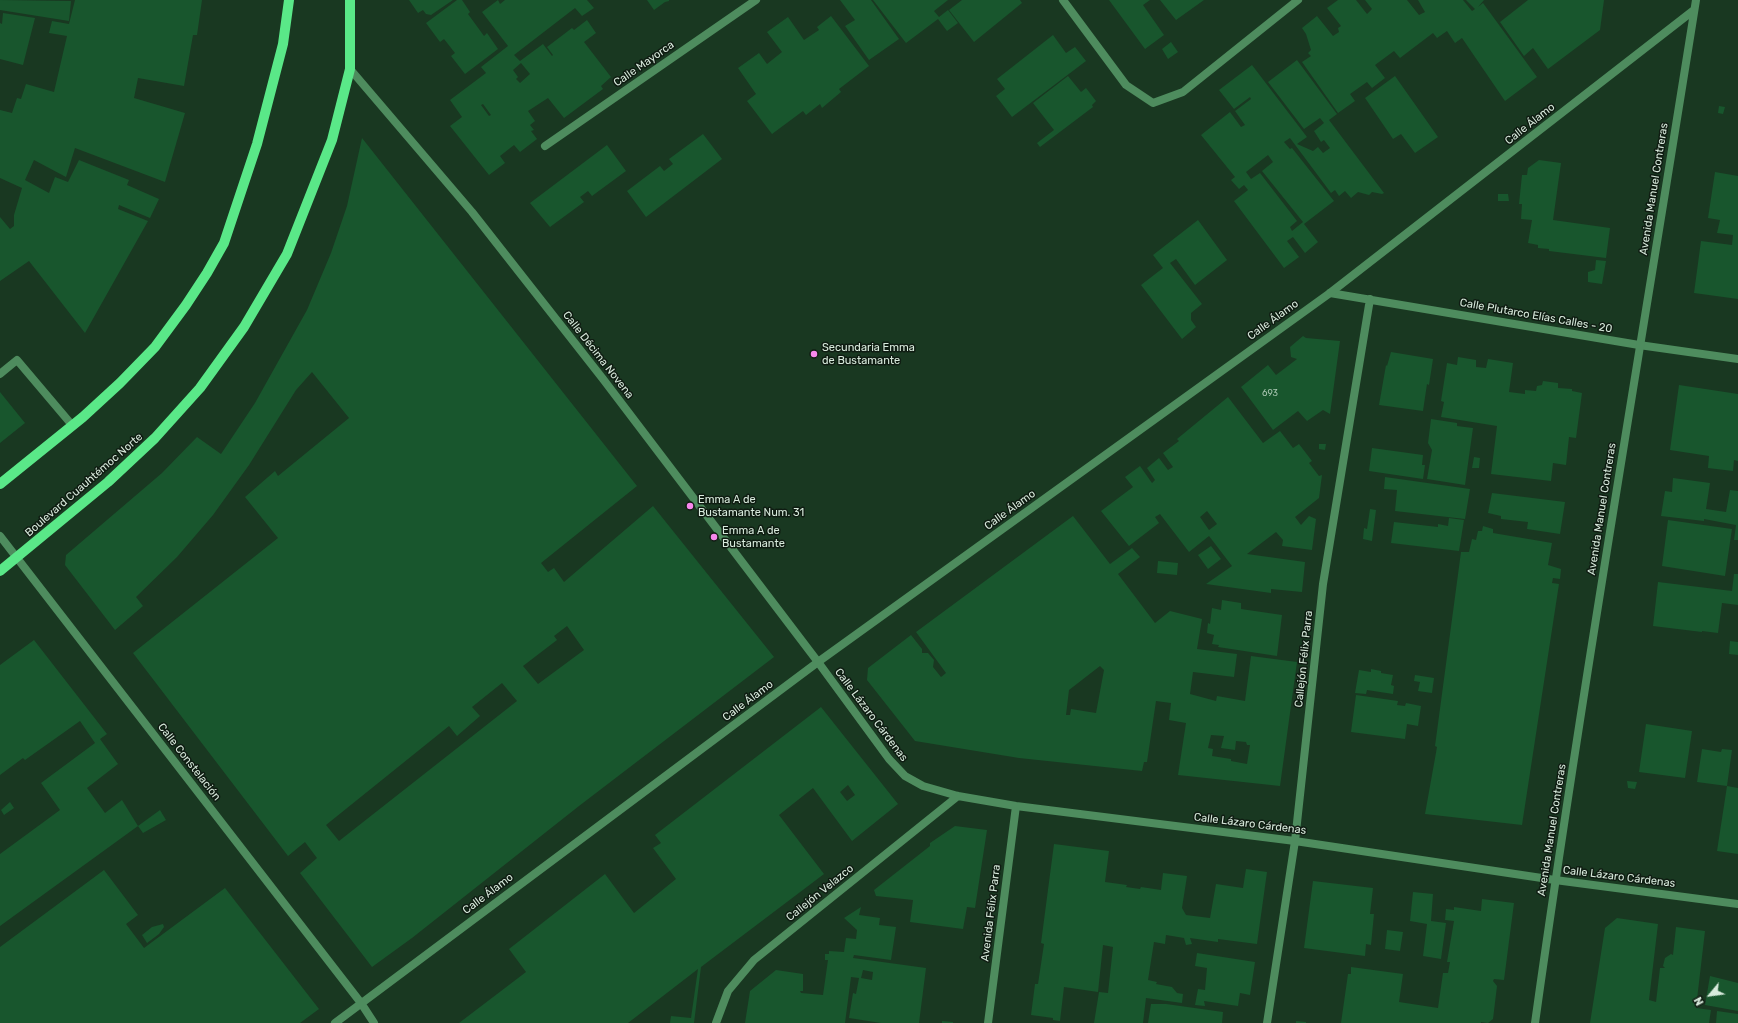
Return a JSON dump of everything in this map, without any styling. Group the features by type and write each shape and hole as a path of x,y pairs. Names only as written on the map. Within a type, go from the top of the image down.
{"main road":[{"path":"0,484 72,426 120,383 155,347 186,305 207,273 224,243 257,144 283,44 289,0"},
{"name":"Boulevard Cuauhtémoc Norte","path":"0,571 108,482 155,438 200,388 244,327 286,254 332,140 350,69 350,0"}],"street":[{"name":"Calle Mayorca","path":"545,146 756,0"},
{"path":"1063,0 1126,85 1153,103 1183,92 1298,0"},
{"name":"Avenida Manuel Contreras","path":"1535,1023 1555,880 1639,345 1696,0"},
{"name":"Calle Álamo","path":"335,1023 361,1002 818,662 1330,293 1694,10"},
{"name":"Calle Décima Novena","path":"350,69 472,212 603,379 818,662"},
{"name":"Calle Plutarco Elías Calles - 20","path":"1330,293 1639,345 1738,359"},
{"name":"Callejón Félix Parra","path":"1267,1023 1295,841 1323,584 1370,299"},
{"path":"0,374 17,360 72,426"},
{"name":"Calle Constelación","path":"0,536 361,1002 374,1023"},
{"name":"Calle Lázaro Cárdenas","path":"818,662 889,759 905,776 923,786 958,796 1016,806 1295,841 1555,880 1738,904"},
{"name":"Callejón Velazco","path":"716,1023 728,991 754,960 958,796"},
{"name":"Avenida Félix Parra","path":"988,1023 1016,806"}],"building":[{"path":"0,0 71,1 69,21 0,10"},
{"path":"75,0 202,0 197,35 193,35 184,86 138,78 134,98 185,113 165,182 75,148 66,177 34,160 25,180 49,193 55,177 68,182 79,160 129,180 127,185 159,199 150,218 119,205 118,209 148,221 85,333 29,261 0,281 0,217 10,229 14,226 14,215 22,188 0,178 0,110 12,113 17,98 21,99 26,84 54,92 67,36 49,33 52,21 69,24"},
{"path":"409,0 453,0 431,15 426,14 423,10 418,13"},
{"path":"457,0 462,0 470,12 468,14 484,36 487,33 498,49 465,74 451,56 455,53 444,39 440,42 426,23"},
{"path":"498,0 500,4 505,0 587,0 594,8 582,16 575,8 514,55 520,61 543,44 552,56 553,55 547,47 572,28 574,30 587,20 596,33 584,42 611,77 601,86 603,89 564,118 548,98 528,111 535,121 530,125 534,130 531,131 537,139 520,152 514,145 500,156 505,163 489,175 450,126 462,117 450,100 486,73 481,67 508,46 482,12","holes":["521,63 530,74 520,83 516,79 518,77 513,70","483,104 491,115 489,116 481,105"]},
{"path":"647,0 669,1 665,2 654,10"},
{"path":"840,0 871,0 899,39 869,60 845,26 855,20"},
{"path":"873,0 948,0 934,11 939,17 948,10 958,23 947,31 938,19 906,43"},
{"path":"962,0 1020,0 1022,3 974,42 949,10"},
{"path":"1109,0 1150,0 1143,5 1164,35 1145,49"},
{"path":"1160,0 1204,0 1176,20"},
{"path":"1338,0 1356,0 1367,14 1372,9 1365,0 1407,0 1419,15 1425,12 1418,0 1463,0 1472,11 1475,9 1466,0 1484,0 1478,7 1483,3 1537,77 1505,101 1462,38 1455,43 1447,31 1437,38 1433,33 1400,58 1394,51 1375,65 1385,78 1372,88 1367,82 1350,94 1355,101 1338,113 1302,62 1311,56 1308,53 1311,50 1306,34 1302,28 1317,16 1333,36 1339,32 1338,28 1341,26 1327,8"},
{"path":"1528,0 1604,0 1600,30 1548,69 1533,48 1524,56 1500,22"},
{"path":"3,13 35,18 23,65 0,59 0,23 2,24"},
{"path":"831,16 869,66 839,89 841,92 822,108 820,104 806,115 803,111 772,134 747,101 756,94 738,68 759,53 767,64 782,52 767,32 788,17 804,40 819,30 817,27"},
{"path":"1053,35 1066,53 1075,47 1086,61 1012,117 996,96 1005,89 997,79"},
{"path":"1171,42 1178,52 1168,59 1162,49"},
{"path":"1297,60 1337,114 1329,120 1384,193 1372,192 1369,195 1358,192 1351,198 1345,191 1339,196 1335,190 1331,193 1290,138 1284,142 1290,149 1292,148 1334,201 1304,224 1318,242 1305,253 1293,237 1287,241 1299,257 1284,268 1234,201 1248,190 1244,185 1239,189 1231,180 1235,177 1201,135 1230,112 1241,127 1245,125 1235,111 1251,99 1250,97 1234,109 1219,90 1252,65 1307,137 1297,144 1313,151 1318,147 1323,153 1330,148 1324,140 1321,142 1314,131 1324,123 1320,118 1304,129 1268,82","holes":["1268,155 1273,162 1262,171 1303,222 1292,231 1290,227 1297,221 1260,173 1251,179 1246,172"]},
{"path":"1068,76 1081,92 1086,88 1096,101 1092,105 1093,107 1040,147 1037,143 1054,130 1033,103"},
{"path":"1395,76 1438,137 1415,153 1401,134 1393,139 1365,98"},
{"path":"1719,106 1725,107 1723,114 1718,113"},
{"path":"703,134 722,159 646,217 627,191 660,166 664,171 673,164 669,159"},
{"path":"362,138 637,486 541,563 548,572 554,568 564,582 653,506 774,657 579,806 412,938 372,967 300,873 317,858 305,842 288,856 133,653 278,538 245,497 275,471 278,476 349,418 312,372 296,390 249,465 213,515 177,557 136,597 143,606 115,630 65,565 66,555 162,473 197,437 221,454 255,403 307,310 331,253 347,206","holes":["567,626 584,650 538,684 523,666 557,640 554,636","502,683 517,701 339,841 326,825 449,726 457,736 480,716 472,707"]},
{"path":"607,145 626,171 592,196 588,191 580,197 584,202 550,227 530,203"},
{"path":"1539,160 1561,163 1553,220 1610,228 1606,258 1549,251 1549,249 1538,248 1538,245 1528,243 1532,220 1521,219 1522,204 1519,204 1522,175 1527,175 1528,168"},
{"path":"1715,172 1738,176 1738,299 1694,293 1701,241 1732,245 1733,235 1717,233 1720,220 1708,218"},
{"path":"1498,194 1508,194 1509,201 1498,201"},
{"path":"1198,220 1227,260 1195,285 1176,259 1170,263 1202,304 1191,313 1191,320 1196,327 1182,339 1141,285 1163,268 1153,255"},
{"path":"1596,260 1606,261 1602,284 1588,282 1588,272 1595,270"},
{"path":"1303,336 1306,338 1340,341 1330,414 1323,410 1307,421 1298,411 1273,430 1241,387 1268,365 1276,375 1297,359 1291,357 1290,347"},
{"path":"1391,352 1433,359 1423,411 1379,405 1386,365 1387,366"},
{"path":"1458,357 1476,360 1476,367 1486,368 1488,359 1513,363 1509,392 1525,394 1525,390 1536,391 1537,386 1542,385 1543,381 1558,383 1558,388 1572,389 1572,391 1582,393 1576,438 1569,437 1566,465 1553,463 1551,481 1491,474 1497,426 1441,417 1444,402 1441,401 1447,363 1457,365"},
{"path":"1679,385 1738,394 1738,461 1734,460 1733,471 1708,468 1709,456 1670,450"},
{"path":"0,392 25,423 0,443"},
{"path":"1228,397 1263,443 1280,431 1293,448 1299,444 1312,461 1309,463 1319,476 1322,475 1319,498 1295,517 1301,525 1309,516 1316,519 1312,550 1282,546 1283,540 1276,532 1247,554 1305,562 1302,592 1271,589 1271,593 1206,584 1232,566 1209,536 1189,552 1160,514 1155,517 1159,523 1129,546 1101,511 1133,487 1125,477 1140,466 1152,483 1155,480 1147,468 1159,458 1168,470 1173,467 1163,453 1179,441 1177,439","holes":["1207,511 1217,524 1209,530 1200,517"]},
{"path":"1431,419 1457,423 1457,426 1473,428 1465,485 1427,479 1432,450 1428,443"},
{"path":"1319,444 1326,444 1325,450 1319,449"},
{"path":"1372,448 1423,455 1422,465 1425,465 1423,479 1369,471"},
{"path":"1474,457 1480,458 1479,468 1472,468"},
{"path":"1385,477 1470,489 1465,519 1395,511 1397,490 1384,489"},
{"path":"1673,478 1710,483 1706,509 1726,512 1730,490 1738,491 1738,540 1734,540 1736,525 1704,519 1704,521 1661,516 1665,491 1672,492"},
{"path":"1492,493 1565,502 1560,534 1527,529 1528,522 1501,519 1501,516 1488,513"},
{"path":"1370,509 1376,510 1372,541 1363,539 1364,528 1367,529"},
{"path":"1073,516 1110,564 1132,548 1140,557 1118,574 1155,623 1170,611 1202,619 1197,649 1237,654 1234,677 1193,672 1190,694 1216,701 1217,696 1245,701 1251,656 1297,662 1280,786 1178,775 1186,723 1169,720 1171,703 1156,701 1147,762 1144,762 1142,771 1019,758 915,741 867,680 868,668 911,635 922,649 922,653 928,653 934,660 933,667 941,677 946,673 916,632","holes":["1100,666 1104,670 1096,713 1071,709 1070,715 1066,715 1069,690","1211,735 1224,736 1221,748 1235,750 1236,741 1246,742 1247,745 1250,745 1247,764 1231,761 1231,759 1212,756 1213,749 1208,748"]},
{"path":"1449,518 1464,520 1459,551 1391,543 1394,522 1438,527 1438,524 1448,526"},
{"path":"1668,520 1732,529 1725,576 1662,566"},
{"path":"1483,526 1493,529 1493,533 1552,543 1548,565 1561,569 1560,579 1553,578 1552,583 1559,584 1522,825 1425,814 1437,747 1435,746 1461,552 1469,552 1472,539 1476,540 1478,531 1482,531"},
{"path":"1211,546 1221,559 1208,569 1198,555"},
{"path":"1158,561 1178,563 1177,575 1157,573"},
{"path":"1734,574 1738,574 1738,605 1722,603 1718,633 1653,626 1658,582 1732,591"},
{"path":"1222,600 1241,603 1241,609 1282,615 1277,656 1218,647 1219,645 1212,644 1214,635 1207,633 1208,623 1210,624 1212,608 1221,610"},
{"path":"34,640 107,734 100,739 118,764 87,788 105,813 122,800 138,826 0,926 0,854 60,810 41,783 95,743 80,721 25,760 23,758 0,775 0,665"},
{"path":"1730,641 1738,642 1738,655 1729,654"},
{"path":"1371,669 1381,671 1381,673 1393,675 1391,685 1394,686 1393,694 1367,690 1366,694 1355,693 1359,670 1371,672"},
{"path":"1415,675 1434,678 1432,693 1418,691 1420,682 1414,681"},
{"path":"1356,695 1398,701 1397,705 1405,706 1406,703 1421,706 1418,726 1407,724 1405,739 1351,732"},
{"path":"821,707 898,804 852,841 813,788 779,815 824,874 701,967 694,1023 670,1023 671,1016 691,1018 698,969 628,1023 459,1023 526,972 509,949 605,874 634,913 676,879 653,848 661,843 655,835","holes":["848,785 855,795 847,801 840,792"]},
{"path":"1646,724 1692,731 1685,778 1639,772"},
{"path":"1702,749 1721,752 1722,749 1732,750 1727,786 1697,782"},
{"path":"1627,781 1637,782 1635,789 1628,788"},
{"path":"1727,786 1738,788 1738,854 1717,851"},
{"path":"10,802 14,808 4,815 1,810"},
{"path":"160,810 166,820 143,833 138,826"},
{"path":"955,826 987,830 975,908 967,907 963,929 910,922 913,900 876,896 874,890 930,846 930,843"},
{"path":"1054,844 1109,851 1105,882 1127,885 1126,887 1140,889 1141,887 1161,890 1163,873 1187,876 1182,908 1186,915 1210,918 1216,884 1243,888 1246,869 1267,872 1257,944 1218,939 1218,942 1190,938 1192,944 1186,945 1184,938 1166,935 1165,944 1154,942 1148,980 1157,982 1156,984 1172,987 1177,993 1183,994 1182,1003 1146,998 1143,1023 1094,1023 1099,992 1108,993 1113,947 1103,945 1098,992 1064,987 1060,1021 1053,1020 1053,1018 1031,1015 1035,984 1038,984 1044,944 1041,943"},
{"path":"104,870 138,915 126,924 144,948 225,888 319,1009 300,1023 0,1023 0,947"},
{"path":"1313,881 1373,888 1370,914 1374,914 1371,945 1366,944 1365,956 1304,948"},
{"path":"1413,892 1433,894 1431,921 1446,923 1441,959 1423,956 1427,924 1410,921"},
{"path":"1482,899 1514,903 1504,980 1494,979 1493,981 1497,986 1493,1019 1488,1023 1341,1023 1348,974 1351,974 1351,967 1403,974 1399,1002 1438,1008 1443,973 1448,973 1450,962 1447,962 1454,921 1445,920 1446,909 1454,910 1454,907 1481,911"},
{"path":"861,907 859,915 880,918 879,925 896,927 891,960 854,955 853,958 926,968 919,1023 881,1023 849,1018 853,993 856,994 859,978 851,977 845,1023 745,1023 750,991 776,970 803,974 803,991 800,991 801,993 823,995 828,960 825,960 825,954 829,954 829,951 844,952 846,938 856,939 857,930 844,918","holes":["863,970 873,972 872,980 861,978"]},
{"path":"1617,918 1658,924 1649,1000 1656,1002 1660,968 1665,968 1663,966 1665,958 1671,954 1673,955 1676,927 1705,931 1696,1008 1711,1010 1709,1023 1590,1023 1605,928"},
{"path":"163,924 164,927 159,934 147,943 142,935 152,927"},
{"path":"1387,930 1403,932 1400,951 1385,949"},
{"path":"1197,953 1255,962 1250,995 1240,993 1238,1006 1204,1001 1205,1006 1195,1005 1198,989 1205,990 1207,968 1195,966"},
{"path":"1710,976 1738,983 1738,1011 1705,1005"},
{"path":"1151,1004 1166,1004 1223,1012 1222,1023 1148,1023"},
{"path":"1717,1011 1738,1014 1738,1023 1716,1023"},
{"path":"942,1021 953,1022 953,1023 942,1023"},
{"path":"1296,1021 1306,1022 1306,1023 1296,1023"}],"place":[{"name":"Secundaria Emma de Bustamante","path":"814,354"},
{"name":"Emma A de Bustamante Num. 31","path":"690,506"},
{"name":"Emma A de Bustamante","path":"714,537"}]}
